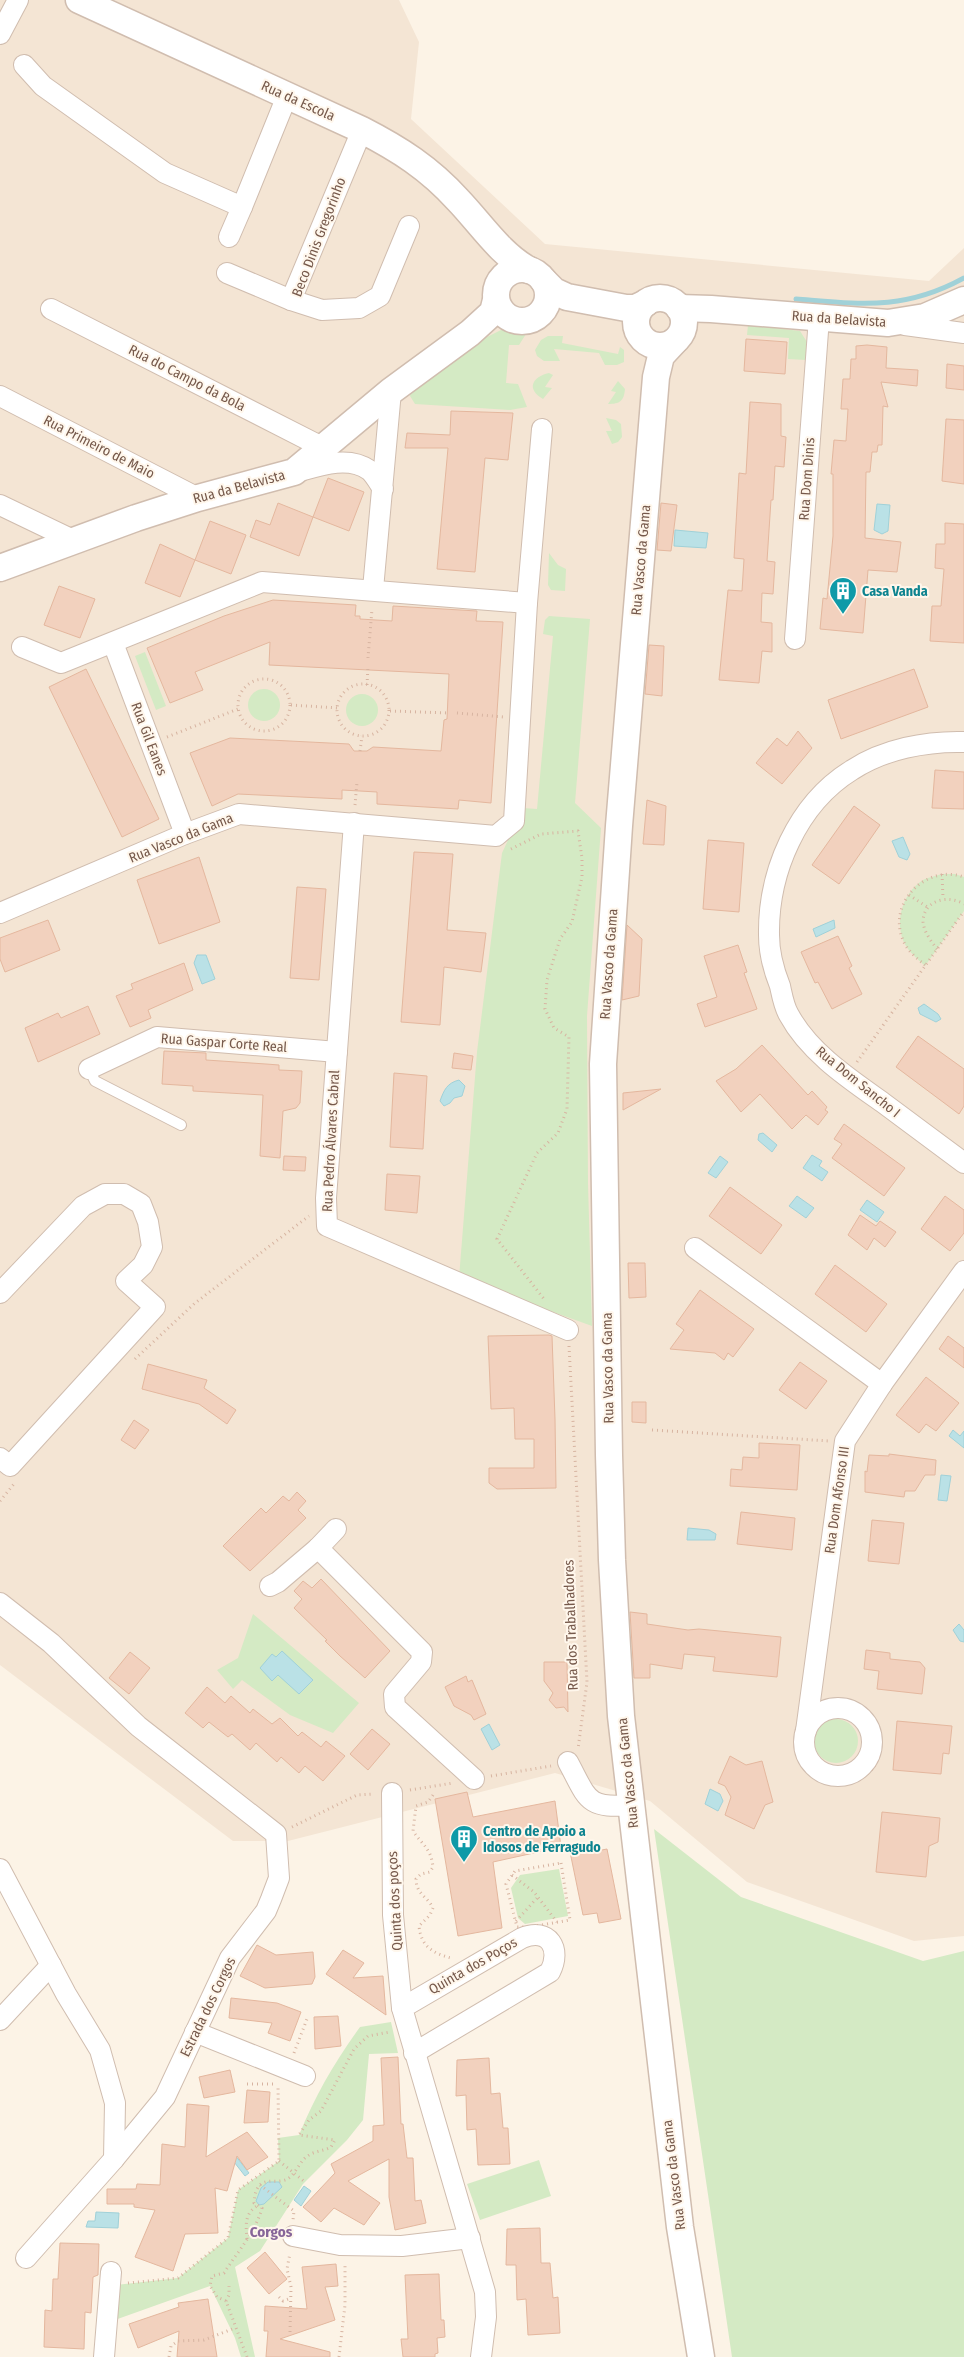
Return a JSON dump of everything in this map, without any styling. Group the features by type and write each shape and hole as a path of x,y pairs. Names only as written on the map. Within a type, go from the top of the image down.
{"street":[{"path":"0,34 18,0"},
{"name":"Rua da Escola","path":"79,0 362,130 400,150 432,173 511,258 536,275"},
{"path":"24,65 43,86 166,173 242,206"},
{"path":"229,237 287,96"},
{"name":"Beco Dinis Gregorinho","path":"362,130 292,300 322,310 359,308 380,296 409,226"},
{"name":"Rua da Escola","path":"492,238 504,271 497,293"},
{"path":"470,333 494,312 497,293 509,272 518,269 536,275 554,291 567,297 626,308 635,308 655,299 664,299 673,303 678,327 661,356 656,377"},
{"path":"227,272 292,300"},
{"path":"497,293 499,308 523,319 541,312 548,296 536,275"},
{"name":"Rua da Belavista","path":"678,327 741,312 888,323 925,317 964,300"},
{"path":"646,303 638,312 636,319 640,335 653,354 656,377"},
{"name":"Rua do Campo da Bola","path":"51,309 322,447"},
{"path":"470,333 504,320 523,319 552,312 567,312 624,323 659,346 678,327"},
{"name":"Rua Dom Dinis","path":"795,639 819,318"},
{"path":"888,323 964,333"},
{"name":"Rua da Belavista","path":"0,568 136,518 198,498 294,472 391,391 470,333"},
{"name":"Rua Vasco da Gama","path":"656,377 620,807 603,1064 612,1560 621,1716 680,2227 701,2357"},
{"path":"373,589 391,391"},
{"name":"Rua Primeiro de Maio","path":"0,396 198,498"},
{"name":"Rua Vasco da Gama","path":"0,913 185,834 239,814 496,836 514,821 527,603 542,429"},
{"path":"294,472 329,463 352,463 369,470 383,489"},
{"path":"0,505 75,541"},
{"path":"22,647 61,663 262,582 373,589 527,603"},
{"name":"Rua Gil Eanes","path":"113,643 185,834"},
{"path":"937,744 964,733"},
{"path":"937,744 964,742"},
{"name":"Rua Dom Sancho I","path":"937,744 908,747 878,756 852,770 828,788 804,818 785,849 771,893 768,936 776,974 789,1015 815,1049 846,1077 964,1163"},
{"name":"Rua Pedro Álvares Cabral","path":"354,823 326,1198 327,1226 568,1330"},
{"name":"Rua Gaspar Corte Real","path":"88,1069 157,1037 337,1052"},
{"path":"0,1293 82,1206 105,1194 124,1194 141,1204 148,1222 152,1247 143,1265 126,1281 154,1307 10,1466 0,1458"},
{"path":"695,1248 882,1384"},
{"name":"Rua Dom Afonso III","path":"806,1731 845,1441 882,1384 964,1271"},
{"path":"270,1586 278,1582 336,1530"},
{"path":"318,1548 422,1652 421,1662 394,1694 394,1707 474,1779"},
{"path":"0,1603 51,1643 138,1726 276,1834"},
{"path":"814,1675 818,1703 830,1709"},
{"path":"843,1708 852,1711 862,1718 870,1728 873,1740 872,1751 867,1761 859,1769 849,1774 838,1776 818,1770 810,1762 805,1751 806,1731 811,1721 821,1713 830,1709 843,1708"},
{"path":"568,1762 588,1798 606,1807 631,1805"},
{"name":"Quinta dos poços","path":"392,1793 393,1915 402,2008"},
{"name":"Estrada dos Corgos","path":"26,2258 114,2159 164,2097 230,1958 266,1910 279,1878 276,1834"},
{"path":"0,1870 51,1966 100,2050 115,2103 114,2159"},
{"name":"Quinta dos Poços","path":"402,2008 527,1936 540,1934 549,1941 554,1949 555,1963 550,1972 414,2053"},
{"path":"0,2020 51,1966"},
{"path":"402,2008 485,2292 486,2317 481,2357"},
{"path":"195,2032 290,2076"},
{"path":"293,2236 346,2245 402,2246 470,2238"},
{"path":"104,2357 110,2278"}],"lane":[{"path":"88,1069 96,1081 181,1125"}],"path":[{"path":"368,658 373,589"},
{"path":"367,685 368,666"},
{"path":"263,679 279,683 285,689 290,705 285,721 271,730 254,729 247,724 238,709 241,692 247,685 263,679"},
{"path":"367,685 378,689 384,695 390,711 388,719 378,732 362,736 346,730 341,723 338,708 341,698 346,691 354,686 367,685"},
{"path":"290,705 338,708"},
{"path":"164,738 238,709"},
{"path":"390,711 450,713"},
{"path":"457,713 521,718"},
{"path":"360,751 362,736"},
{"path":"354,823 358,782"},
{"path":"509,849 541,834 578,831 582,858 582,877 572,922 560,939 547,980 545,1010 554,1028 569,1037 567,1109 558,1133 538,1153 497,1239 545,1300"},
{"path":"925,966 906,946 902,936 901,913 911,890 924,879 942,874 955,874 964,877"},
{"path":"942,874 943,899"},
{"path":"909,895 929,908"},
{"path":"937,949 930,941 925,928 924,920 929,908 935,902 943,899 953,899 964,904"},
{"path":"846,1077 964,911"},
{"path":"133,1361 195,1303 304,1221 326,1198"},
{"name":"Rua dos Trabalhadores","path":"568,1330 587,1682 579,1748 568,1762"},
{"path":"652,1430 834,1441"},
{"path":"0,1501 19,1479"},
{"path":"276,1834 358,1795 392,1793 568,1762"},
{"path":"433,1795 428,1802 416,1806 413,1831 419,1840 428,1847 434,1867 430,1872 421,1874 416,1879 416,1887 420,1894 434,1908 419,1926 420,1939 436,1952 459,1959"},
{"path":"511,1928 530,1927 570,1920 561,1863 515,1871 512,1875 506,1884 517,1927"},
{"path":"512,1875 538,1897 557,1922"},
{"path":"516,1922 538,1897"},
{"path":"110,2278 178,2278 228,2238 238,2190 279,2161 290,2076 308,2019"},
{"path":"226,2301 217,2297 210,2286 212,2276 224,2273 246,2239 252,2234 259,2220 262,2208 254,2203 255,2194 260,2185 271,2180 283,2181 294,2173 310,2154 331,2147 334,2140 299,2135 309,2120 321,2111 354,2049 368,2036 408,2028"},
{"path":"279,2161 305,2182"},
{"path":"260,2185 294,2211 293,2236 287,2269 291,2298 290,2332"},
{"path":"246,2239 247,2216 257,2206"},
{"path":"339,2357 345,2305 346,2245"},
{"path":"229,2286 229,2295 226,2301 247,2357"},
{"path":"279,2297 283,2301 291,2298"},
{"path":"169,2357 171,2346 178,2341 204,2340 235,2328"}],"shaded area":[{"path":"0,0 399,0 419,42 411,119 545,244 929,281 964,248 964,1936 914,1941 747,1882 650,1801 555,1773 288,1841 233,1841 0,1665"}],"green space":[{"path":"533,323 519,345 509,345 506,383 518,384 527,407 510,410 415,404 410,396 412,383 465,348 503,329"},
{"path":"748,325 800,331 807,342 806,360 788,359 789,338 747,335"},
{"path":"548,336 563,336 562,343 618,354 620,347 624,350 624,362 617,365 605,365 599,353 554,349 560,361 544,361 537,356 535,350 541,340"},
{"path":"549,373 553,375 545,387 552,388 543,399 534,391 533,384 538,377"},
{"path":"618,381 625,389 624,396 621,401 608,404 616,392 611,391"},
{"path":"606,418 616,420 621,424 622,437 618,442 612,444 606,431 612,431"},
{"path":"549,553 558,565 566,569 565,591 551,590 548,585"},
{"path":"549,616 590,619 575,803 601,828 587,1016 588,1183 592,1326 459,1278 477,1052 502,853 523,808 537,809 553,636 543,634 545,620"},
{"path":"145,652 166,706 156,710 135,656"},
{"path":"264,689 275,694 280,705 275,716 264,721 253,716 248,705 253,694"},
{"path":"362,694 373,699 378,710 373,721 362,726 351,721 346,710 351,699"},
{"path":"942,874 955,874 964,877 964,911 925,966 906,946 900,928 900,919 905,901 916,886 925,879"},
{"path":"253,1614 359,1703 333,1733 290,1715 242,1680 233,1689 217,1670 238,1658"},
{"path":"836,1719 848,1723 854,1729 858,1741 854,1753 848,1759 836,1763 824,1759 818,1753 814,1741 818,1729 824,1723"},
{"path":"654,1829 741,1897 923,1961 964,1951 964,2357 732,2357"},
{"path":"559,1869 568,1916 525,1924 518,1918 511,1888 520,1875"},
{"path":"391,2022 398,2053 369,2054 363,2120 347,2140 303,2184 260,2251 235,2267 255,2357 241,2357 235,2338 210,2286 112,2321 116,2285 178,2278 228,2238 238,2190 279,2161 278,2138 299,2135 326,2079 360,2027"},
{"path":"539,2160 551,2196 480,2220 467,2184"}],"water":[{"path":"877,504 890,505 888,531 882,534 874,530"},
{"path":"675,530 708,533 706,548 674,546"},
{"path":"903,837 910,854 907,860 899,857 892,841"},
{"path":"834,920 835,928 816,937 813,929"},
{"path":"197,955 206,955 215,979 202,984 194,963"},
{"path":"924,1004 938,1014 941,1019 936,1022 920,1014 918,1008"},
{"path":"459,1080 465,1086 462,1096 454,1098 444,1106 440,1101 445,1090 449,1085"},
{"path":"763,1133 777,1145 772,1152 758,1140 759,1134"},
{"path":"812,1155 822,1161 819,1166 828,1172 822,1181 803,1168"},
{"path":"720,1156 728,1162 716,1178 708,1173"},
{"path":"797,1196 814,1208 806,1218 789,1206"},
{"path":"867,1200 884,1212 877,1222 860,1210"},
{"path":"953,1430 960,1436 964,1431 964,1448 949,1436"},
{"path":"941,1475 951,1476 947,1501 938,1500"},
{"path":"688,1528 709,1530 716,1534 715,1540 687,1540"},
{"path":"959,1624 964,1630 964,1642 960,1641 953,1630"},
{"path":"282,1651 313,1680 299,1694 278,1675 272,1681 260,1668 272,1654 276,1657"},
{"path":"489,1724 500,1745 492,1750 481,1729"},
{"path":"710,1789 720,1794 723,1801 718,1811 705,1804"},
{"path":"235,2155 249,2173 245,2176 231,2158"},
{"path":"268,2182 279,2182 282,2187 264,2204 259,2205 256,2201 261,2188"},
{"path":"304,2186 311,2191 301,2206 294,2200"},
{"path":"96,2212 119,2213 118,2228 86,2227 88,2221 95,2221"}],"building":[{"path":"746,339 787,342 785,374 744,371"},
{"path":"856,346 887,347 886,368 918,370 917,386 881,382 888,407 883,406 882,445 878,445 877,452 872,452 870,472 866,472 865,538 901,542 897,572 868,570 863,633 820,629 823,598 827,599 833,536 833,474 831,474 834,440 846,441 848,409 841,409 843,379 850,379 851,359 856,359"},
{"path":"947,364 964,366 964,390 946,388"},
{"path":"750,402 781,404 781,436 786,437 784,467 775,466 773,500 771,500 767,561 775,562 773,594 762,593 761,622 772,623 772,652 762,651 759,683 719,680 728,590 742,591 744,559 734,558 739,473 746,474"},
{"path":"451,411 513,413 508,460 485,458 475,572 437,569 448,448 405,448 407,433 450,435"},
{"path":"946,419 964,420 964,484 942,481"},
{"path":"328,478 364,492 349,531 313,517"},
{"path":"278,503 313,517 299,556 250,537 256,520 270,525"},
{"path":"661,503 677,505 671,551 657,550"},
{"path":"210,521 246,535 231,574 195,560"},
{"path":"945,523 964,524 964,643 930,641 932,606 941,606 944,569 935,568 936,544 945,544"},
{"path":"160,544 195,560 180,597 145,583"},
{"path":"59,586 95,599 80,638 44,625"},
{"path":"273,600 356,605 355,616 360,616 360,619 392,621 393,606 477,611 476,621 503,622 491,803 459,800 458,809 377,804 377,792 342,790 342,799 238,794 212,806 190,753 230,738 349,744 354,751 367,751 373,747 441,751 444,720 447,719 449,674 269,665 270,642 195,672 203,690 170,703 147,648 224,616"},
{"path":"649,645 664,646 662,696 645,694"},
{"path":"86,669 159,819 122,837 49,687"},
{"path":"914,669 928,707 841,739 828,700"},
{"path":"798,731 812,748 782,784 756,763 777,738 787,746"},
{"path":"935,770 964,772 964,809 932,808"},
{"path":"647,800 666,806 664,845 643,844"},
{"path":"854,806 880,825 839,884 812,865"},
{"path":"708,840 744,843 739,912 703,909"},
{"path":"414,852 453,854 447,930 486,933 481,972 444,967 440,1025 401,1022"},
{"path":"199,857 220,922 159,944 137,880"},
{"path":"297,887 326,889 319,980 290,978"},
{"path":"48,920 60,950 5,972 0,959 0,938"},
{"path":"627,925 642,939 639,996 622,1000"},
{"path":"838,936 852,966 849,968 862,994 832,1009 818,982 815,983 801,952"},
{"path":"738,945 747,972 744,973 757,1009 705,1027 697,1004 717,997 704,956"},
{"path":"184,963 193,990 148,1010 151,1018 130,1027 116,996 133,989 131,984"},
{"path":"88,1006 100,1034 38,1062 25,1028 58,1013 61,1018"},
{"path":"918,1036 964,1069 964,1106 959,1114 896,1067"},
{"path":"762,1045 808,1095 812,1091 827,1107 825,1110 828,1112 818,1125 806,1115 792,1129 760,1094 741,1112 716,1081 736,1069"},
{"path":"164,1051 206,1053 206,1060 279,1065 279,1070 302,1071 300,1103 296,1108 283,1111 280,1158 260,1156 263,1095 193,1091 193,1086 162,1084"},
{"path":"454,1053 473,1056 471,1070 452,1068"},
{"path":"394,1073 427,1076 423,1149 390,1147"},
{"path":"661,1089 623,1110 623,1093"},
{"path":"844,1124 905,1168 884,1196 832,1158 842,1144 834,1139"},
{"path":"284,1156 306,1157 305,1171 283,1170"},
{"path":"387,1174 420,1176 417,1213 385,1210"},
{"path":"730,1187 782,1225 761,1254 709,1216"},
{"path":"945,1196 964,1210 964,1233 950,1251 921,1229"},
{"path":"860,1215 876,1226 880,1221 896,1232 885,1247 874,1238 867,1250 848,1235"},
{"path":"628,1263 645,1263 646,1297 629,1298"},
{"path":"835,1265 887,1304 866,1332 815,1294"},
{"path":"700,1290 754,1329 733,1357 728,1353 724,1360 715,1353 670,1349 684,1330 676,1324"},
{"path":"488,1336 552,1336 556,1488 497,1489 489,1483 489,1468 534,1468 534,1439 515,1439 514,1408 491,1409"},
{"path":"948,1336 964,1348 964,1368 939,1349"},
{"path":"800,1362 827,1381 806,1409 779,1390"},
{"path":"148,1364 207,1380 204,1388 236,1410 227,1424 199,1404 142,1389"},
{"path":"926,1377 959,1403 936,1431 926,1424 919,1433 896,1415"},
{"path":"632,1402 646,1402 646,1423 632,1422"},
{"path":"134,1420 149,1430 135,1449 121,1440"},
{"path":"759,1443 800,1445 797,1490 730,1486 731,1469 742,1470 743,1457 759,1458"},
{"path":"889,1454 936,1460 935,1475 925,1475 915,1491 905,1491 904,1497 865,1492 865,1471 867,1472 869,1455 889,1456"},
{"path":"297,1492 306,1501 298,1510 306,1518 250,1571 223,1546 261,1508 266,1513 283,1496 289,1501"},
{"path":"741,1512 795,1518 792,1550 737,1544"},
{"path":"872,1520 904,1523 899,1564 868,1561"},
{"path":"321,1579 390,1651 365,1678 340,1656 325,1641 327,1640 294,1608 302,1599 294,1591 303,1581 312,1588"},
{"path":"630,1612 647,1614 647,1624 688,1630 699,1629 781,1637 777,1677 713,1671 715,1657 684,1654 682,1669 650,1664 650,1678 634,1678"},
{"path":"866,1650 890,1653 890,1659 920,1662 925,1668 922,1694 877,1689 879,1671 864,1669"},
{"path":"130,1652 150,1668 129,1694 109,1678"},
{"path":"544,1662 567,1662 568,1712 564,1707 556,1708 549,1700 553,1693 544,1681"},
{"path":"466,1676 468,1682 472,1680 486,1714 474,1720 471,1715 454,1706 445,1687"},
{"path":"207,1687 225,1703 231,1696 250,1713 253,1709 272,1724 280,1718 298,1736 302,1732 321,1747 326,1741 345,1756 323,1781 305,1766 299,1773 281,1757 277,1762 256,1743 250,1750 232,1734 228,1737 209,1722 203,1728 185,1713"},
{"path":"897,1721 952,1726 949,1754 943,1753 941,1774 893,1770"},
{"path":"372,1729 390,1744 368,1770 350,1754"},
{"path":"730,1756 746,1765 762,1761 773,1802 765,1805 754,1829 725,1815 731,1797 725,1786 718,1783"},
{"name":"Centro de Apoio a Idosos de Ferragudo","path":"467,1792 473,1817 555,1801 561,1847 493,1862 502,1928 458,1936 435,1799"},
{"path":"882,1812 940,1818 938,1842 929,1846 926,1877 876,1872"},
{"path":"590,1843 591,1852 607,1849 621,1919 599,1923 597,1913 583,1915 569,1847"},
{"path":"257,1945 276,1955 313,1952 315,1977 312,1984 265,1988 240,1976"},
{"path":"343,1950 364,1963 353,1978 383,1976 386,2015 326,1974"},
{"path":"231,1998 277,2003 301,2012 290,2041 268,2033 272,2023 229,2018"},
{"path":"338,2016 341,2046 315,2049 314,2017"},
{"path":"398,2057 401,2124 403,2124 407,2158 413,2158 415,2201 421,2200 426,2223 395,2230 389,2197 389,2159 348,2181 380,2203 364,2225 334,2208 321,2222 303,2207 335,2173 331,2164 373,2141 373,2126 384,2125 381,2058"},
{"path":"489,2058 491,2094 500,2093 503,2128 508,2128 510,2164 478,2165 476,2129 467,2130 466,2095 456,2096 457,2060"},
{"path":"230,2070 235,2092 204,2098 199,2077"},
{"path":"247,2090 270,2092 268,2122 244,2123"},
{"path":"187,2104 209,2106 206,2157 247,2132 268,2157 247,2170 237,2156 227,2191 215,2188 218,2233 185,2234 173,2271 135,2257 155,2210 134,2207 134,2204 107,2204 107,2189 136,2189 137,2184 160,2185 162,2144 185,2147"},
{"path":"540,2228 541,2263 550,2263 553,2298 558,2297 560,2333 528,2335 526,2299 517,2300 516,2265 506,2265 507,2229"},
{"path":"60,2243 99,2244 98,2275 93,2277 91,2313 85,2312 84,2349 44,2347 45,2310 52,2311 53,2279 58,2279"},
{"path":"265,2252 287,2279 269,2294 247,2268"},
{"path":"336,2264 338,2286 325,2287 335,2320 280,2339 330,2352 330,2357 266,2357 268,2331 264,2331 265,2306 307,2309 302,2267"},
{"path":"439,2274 441,2320 444,2320 445,2337 437,2338 438,2353 435,2354 435,2357 403,2357 401,2339 408,2339 405,2275"},
{"path":"208,2299 217,2357 177,2357 179,2331 138,2348 129,2324 179,2307 178,2303"}],"waterway":[{"path":"796,299 882,303 921,296 942,289 964,278"}],"place":[{"name":"Casa Vanda","path":"843,615"},
{"name":"Centro de Apoio a Idosos de Ferragudo","path":"464,1863"}],"district":[{"name":"Corgos","path":"271,2232"}]}
